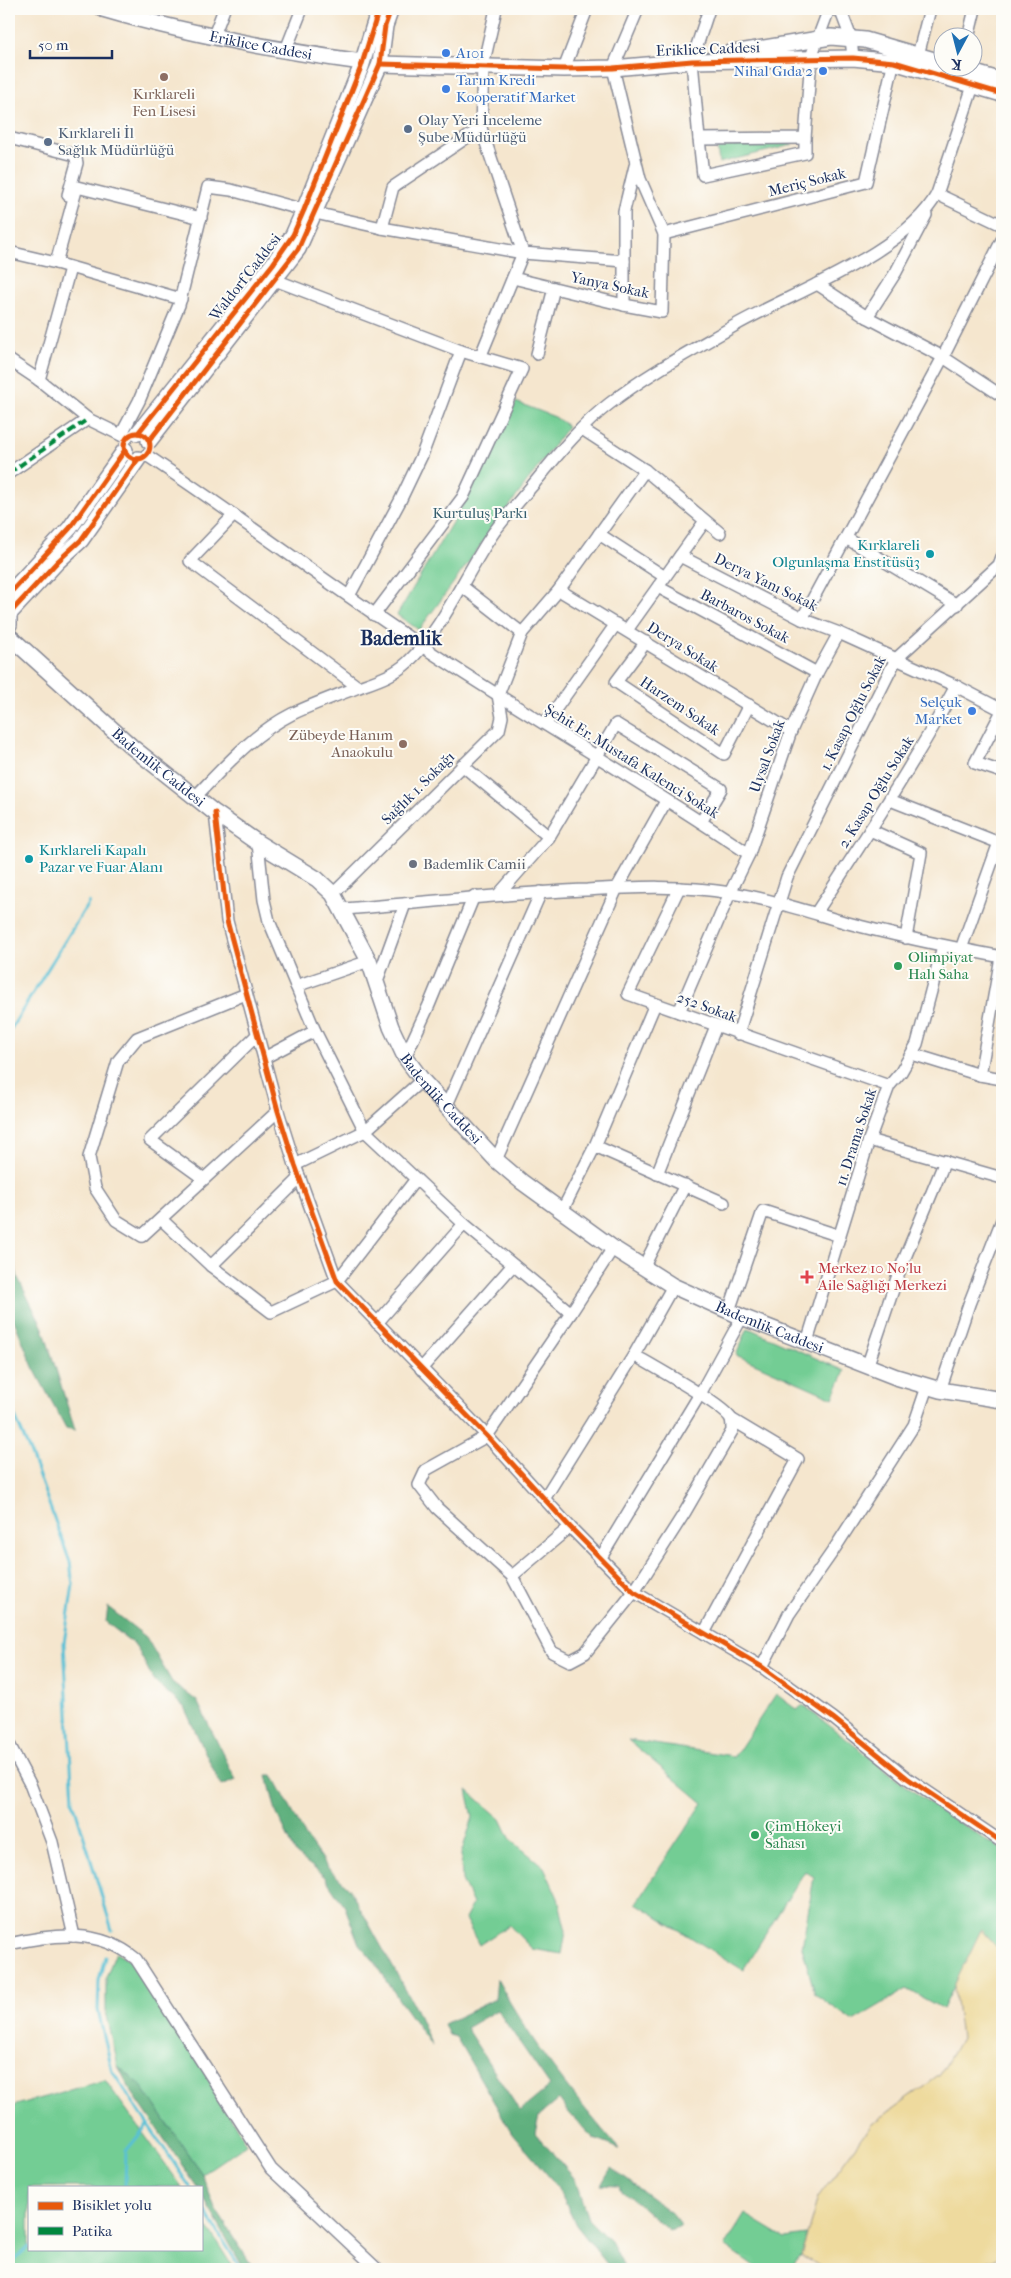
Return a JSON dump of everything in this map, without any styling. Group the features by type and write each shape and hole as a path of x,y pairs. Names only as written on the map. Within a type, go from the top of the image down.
{"street":[{"name":"Eriklice Caddesi","path":"103,9 213,38 284,52 361,64 368,56 373,55 379,59 378,68 483,66 564,69 613,68 692,61 811,57 853,58 895,55 918,55 934,60"},
{"path":"213,38 224,9"},
{"path":"284,52 302,9"},
{"name":"Waldorf Caddesi","path":"9,618 58,560 81,540 135,444 274,280 298,248 379,9"},
{"name":"Waldorf Caddesi","path":"9,594 70,528 273,264 310,211 378,68 385,26 391,9"},
{"path":"481,355 523,253 481,128 483,66 496,9"},
{"path":"564,69 587,9"},
{"path":"613,68 638,9"},
{"path":"709,9 692,61 703,175 805,153 811,57 830,9"},
{"path":"840,9 851,38 853,58"},
{"path":"918,55 930,9"},
{"path":"970,28 975,9"},
{"name":"Eriklice Caddesi","path":"692,61 831,36 851,38 865,40 895,55 973,86 1002,94"},
{"name":"Meriç Sokak","path":"664,234 866,182 895,55"},
{"name":"Yanya Sokak","path":"537,354 554,288 624,306 662,312 664,234 640,180 613,68"},
{"path":"984,76 1002,82"},
{"path":"867,317 896,272 934,199 973,86"},
{"path":"382,228 393,186 481,128"},
{"path":"9,138 75,155 77,164 53,242"},
{"path":"699,139 805,138"},
{"path":"624,306 624,211 636,163"},
{"path":"56,263 77,187 200,218"},
{"path":"135,444 139,402 181,299 208,187 232,190 382,228 523,253 624,261"},
{"path":"934,199 1002,224"},
{"path":"196,796 256,737 273,725 292,714 396,672 422,646 463,587 477,556 497,528 554,459 607,405 656,372 742,321 851,266 901,235 934,199"},
{"path":"802,619 943,357 1002,240"},
{"path":"9,252 56,263 181,299"},
{"path":"38,380 70,268"},
{"path":"513,278 554,288"},
{"path":"274,280 461,351 481,355 522,369 463,497 374,614"},
{"path":"817,284 867,317 943,357 1002,396"},
{"path":"348,596 419,463 461,351"},
{"name":"Şehit Er. Mustafa Kalenci Sokak","path":"9,361 38,380 88,419 135,444 348,596 422,646 702,822 749,854"},
{"path":"9,473 88,419"},
{"path":"582,430 645,470 720,533"},
{"path":"498,695 522,633 559,590 645,470"},
{"path":"234,514 190,561 358,687"},
{"path":"627,630 705,521"},
{"name":"Barbaros Sokak","path":"599,534 661,582 818,673"},
{"path":"846,538 957,605"},
{"name":"Derya Yanı Sokak","path":"680,556 802,619 839,632 956,686 1002,710"},
{"name":"1. Kasap Oğlu Sokak","path":"738,1034 787,877 896,659 1001,563"},
{"path":"463,587 522,633"},
{"name":"Derya Sokak","path":"559,590 791,731"},
{"path":"545,724 616,624"},
{"name":"Uysal Sokak","path":"679,1012 730,892 749,854 791,731 839,632"},
{"name":"Bademlik Caddesi","path":"9,636 132,747 215,812 258,843 317,879 333,894 343,909 369,961 391,1027 405,1057 422,1080 496,1160 562,1211 613,1248 673,1286 736,1314 867,1367 934,1388 1002,1400"},
{"name":"Harzem Sokak","path":"646,642 616,682 724,754 749,705"},
{"name":"2. Kasap Oğlu Sokak","path":"816,913 920,753 956,686"},
{"name":"Sağlık 1. Sokağı","path":"333,894 499,730 502,717 498,695"},
{"path":"1002,710 975,763 1002,772"},
{"path":"499,894 549,837 616,724 721,789 702,822"},
{"path":"462,765 549,837"},
{"path":"496,1160 617,888 666,800"},
{"path":"890,800 1001,840 961,949"},
{"path":"215,812 227,921 278,1111 295,1165 337,1282 487,1436 600,1559 634,1592 762,1667 833,1718 907,1778 1002,1842"},
{"path":"870,830 921,853 906,938"},
{"path":"258,843 264,900 269,921 315,1031 365,1131 464,1224 571,1313"},
{"path":"343,909 499,894 617,888 679,888 730,892 779,902 906,938 1002,957 980,1075"},
{"name":"252 Sokak","path":"679,888 628,994 889,1086"},
{"path":"446,1107 541,892"},
{"path":"405,1057 429,1006 474,896"},
{"path":"376,984 405,904"},
{"name":"11. Drama Sokak","path":"807,1342 869,1140 889,1086 901,1072 917,1044 943,946"},
{"path":"296,986 369,961"},
{"path":"246,994 137,1038 118,1061 89,1158 95,1188 116,1220 142,1236 278,1111"},
{"path":"562,1211 595,1146 655,1004"},
{"path":"657,1174 716,1026"},
{"path":"264,1058 315,1031"},
{"path":"204,1179 150,1140 257,1035"},
{"path":"912,1054 980,1075 1002,1079"},
{"path":"295,1165 365,1131 422,1080"},
{"path":"869,1140 1002,1178"},
{"path":"595,1146 724,1203"},
{"path":"867,1367 899,1272 945,1161"},
{"path":"211,1266 300,1178"},
{"path":"161,1219 211,1266 270,1312 337,1282 416,1179"},
{"path":"643,1268 685,1185"},
{"path":"600,1559 700,1394 736,1314 763,1211 840,1236"},
{"path":"762,1667 789,1614 833,1551 914,1425 934,1388 969,1304 998,1242 1002,1220"},
{"path":"377,1323 464,1224"},
{"path":"613,1248 487,1436 426,1470 419,1485 436,1508 512,1576 552,1652 570,1660 585,1653 634,1592 685,1512 730,1436 731,1419"},
{"path":"421,1368 512,1265"},
{"path":"544,1499 634,1355 673,1286"},
{"path":"634,1355 700,1394 731,1419 798,1459 704,1632"},
{"path":"512,1576 570,1527"},
{"path":"9,1744 30,1784 52,1842 74,1936"},
{"path":"9,1944 43,1936 74,1936 122,1947 136,1959 271,2170 377,2269"}],"green space":[{"path":"791,143 792,145 719,163 717,147"},
{"name":"Kurtuluş Parkı","path":"516,402 555,417 568,426 419,630 397,615 469,494"},
{"path":"9,1238 18,1278 43,1328 75,1430 66,1428 33,1367 9,1308"},
{"path":"748,1328 845,1371 833,1398 736,1355"},
{"path":"108,1607 146,1637 172,1682 197,1701 236,1780 221,1786 184,1707 154,1681 136,1646 106,1622"},
{"path":"776,1694 797,1710 803,1705 918,1795 988,1842 1002,1849 1002,1953 981,1930 943,2009 907,1989 853,2021 815,1994 802,1947 814,1877 805,1871 743,1970 636,1903 703,1803 628,1740 733,1756 737,1753"},
{"path":"267,1775 273,1775 306,1837 328,1868 349,1888 414,2005 432,2046 375,1962 359,1944 345,1907 324,1876 296,1854 276,1812"},
{"path":"467,1790 501,1819 511,1840 544,1867 558,1898 566,1931 562,1954 532,1949 509,1925 479,1945 465,1919 473,1904 462,1880 461,1854 473,1817"},
{"path":"116,1952 130,1960 206,2072 246,2144 202,2174 142,2087 118,2066 106,2011 106,1977"},
{"path":"497,1979 524,2025 553,2068 619,2149 594,2139 570,2114 559,2099 539,2116 535,2133 575,2179 588,2219 611,2242 625,2269 611,2269 576,2225 557,2186 512,2133 456,2037 449,2035 444,2024 495,1999","holes":["497,2010 550,2086 520,2111 466,2028"]},
{"path":"118,2066 142,2087 202,2174 215,2208 254,2269 244,2269 202,2196 202,2186 196,2186 131,2091"},
{"path":"105,2080 181,2186 28,2186 28,2250 202,2250 202,2219 234,2269 9,2269 9,2107"},
{"path":"611,2168 674,2215 680,2226 669,2230 617,2186 601,2185"},
{"path":"745,2214 785,2238 807,2235 801,2256 790,2269 757,2269 725,2246"}],"sand":[{"path":"981,1930 1002,1953 1002,2256 968,2269 826,2269 801,2256 818,2197 872,2124 940,2075 961,2038 954,1986"}],"waterway":[{"path":"9,1032 89,902"},
{"path":"9,1402 32,1457 70,1562 73,1585 64,1643 73,1801 112,1930"},
{"path":"105,1957 99,1980 98,2010 112,2071 189,2186"},
{"path":"125,2186 126,2151 148,2124"},
{"path":"202,2207 241,2269"},
{"path":"9,2266 28,2248"}],"marked path":[{"path":"9,473 88,419"}],"cycle path":[{"path":"138,433 273,264 293,235 361,67 379,9"},
{"path":"149,441 298,249 380,64 385,26 391,9"},
{"path":"380,64 564,69 613,68 692,61 853,58 894,62 1002,94"},
{"path":"137,433 146,437 150,446 146,455 137,459 128,455 124,446 128,437 137,433"},
{"path":"9,594 70,528 125,450"},
{"path":"9,625 9,614 58,561 81,540 138,459"},
{"path":"215,813 227,921 278,1111 295,1165 337,1281 634,1592 762,1667 833,1718 907,1778 1002,1842"}],"place":[{"name":"A101","path":"446,53"},
{"name":"Nihal Gıda 2","path":"823,71"},
{"name":"Kırklareli Fen Lisesi","path":"164,77"},
{"name":"Tarım Kredi Kooperatif Market","path":"446,89"},
{"name":"Olay Yeri İnceleme Şube Müdürlüğü","path":"408,129"},
{"name":"Kırklareli İl Sağlık Müdürlüğü","path":"48,142"},
{"name":"Kırklareli Olgunlaşma Enstitüsü3","path":"930,554"},
{"name":"Selçuk Market","path":"972,711"},
{"name":"Zübeyde Hanım Anaokulu","path":"403,744"},
{"name":"Kırklareli Kapalı Pazar ve Fuar Alanı","path":"29,859"},
{"name":"Bademlik Camii","path":"413,864"},
{"name":"Olimpiyat Halı Saha","path":"898,966"},
{"name":"Merkez 10 No'lu Aile Sağlığı Merkezi","path":"807,1277"},
{"name":"Çim Hokeyi Sahası","path":"755,1835"}],"district":[{"name":"Bademlik","path":"401,638"}]}
